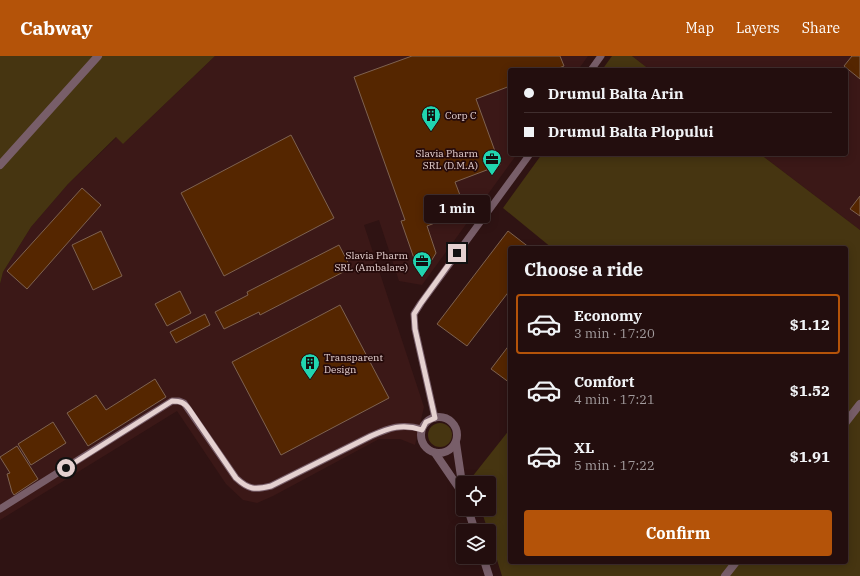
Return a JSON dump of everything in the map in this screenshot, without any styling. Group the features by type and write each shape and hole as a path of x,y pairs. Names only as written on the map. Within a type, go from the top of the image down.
{"street":[{"path":"0,165 98,56"},
{"path":"848,419 860,404"},
{"path":"435,453 447,452 456,443 458,438 455,426 452,421 446,418 435,418 426,422 421,435 425,446 435,453 456,484"},
{"path":"456,443 461,476"},
{"path":"485,564 489,576"},
{"path":"725,576 734,564"}],"lane":[{"path":"592,68 601,56"},
{"path":"435,418 415,329 414,314 529,156"},
{"path":"0,510 172,401 184,403 189,409 236,478 244,485 260,489 271,486 387,429 406,426 422,430"}],"shaded area":[{"path":"0,56 215,56 123,144 116,137 68,184 31,227 3,272 0,284"},
{"path":"215,56 588,56 579,68 508,68 508,156 516,156 422,285 399,281 379,220 364,225 424,407 415,445 400,439 379,439 273,496 257,503 243,500 226,484 177,411 0,520 0,284 3,272 31,227 68,184 117,137 123,144"},
{"path":"612,56 632,56 647,68 603,68"},
{"path":"632,56 860,56 860,230 763,156 848,156 848,68 647,68"},
{"path":"541,156 763,156 860,230 860,576 502,576 496,557 496,524 486,524 483,516 496,516 496,476 473,476 508,432 508,564 848,564 848,246 550,246 503,208"},
{"path":"440,423 449,426 452,435 449,444 440,447 431,444 428,435 431,426"}],"building":[{"name":"Corp C","path":"412,56 560,56 564,66 559,68 508,68 508,87 476,99 500,165 455,182 466,211 427,226 436,253 424,273 418,272 401,221 405,220 354,77"},
{"path":"852,56 860,56 860,79 848,68 844,66"},
{"path":"291,135 334,218 224,276 181,193"},
{"path":"82,188 101,205 27,289 7,271"},
{"path":"860,196 860,216 850,209"},
{"path":"101,231 122,276 93,290 72,245"},
{"path":"508,231 527,246 508,246 508,293 467,346 437,324"},
{"path":"339,245 351,268 260,315 259,312 224,329 215,312 248,295 247,292"},
{"path":"180,291 191,313 167,326 155,304"},
{"name":"Transparent Design","path":"340,305 389,398 281,455 232,362"},
{"path":"205,314 210,325 176,343 170,332"},
{"path":"508,347 508,382 491,369"},
{"path":"155,379 166,397 88,446 67,413 96,395 106,410"},
{"path":"53,422 66,443 31,465 18,444"},
{"path":"17,446 38,479 14,495 7,474 10,473 0,457"}],"place":[{"name":"Corp C","path":"431,132"},
{"name":"Slavia Pharm SRL (D.M.A)","path":"492,176"},
{"name":"Slavia Pharm SRL (Ambalare)","path":"422,278"},
{"name":"Transparent Design","path":"310,380"}],"route":[{"path":"66,468 172,401 184,403 189,409 236,478 244,485 260,489 271,486 387,429 406,426 422,430 426,422 435,418 415,329 414,314 457,253"}]}
